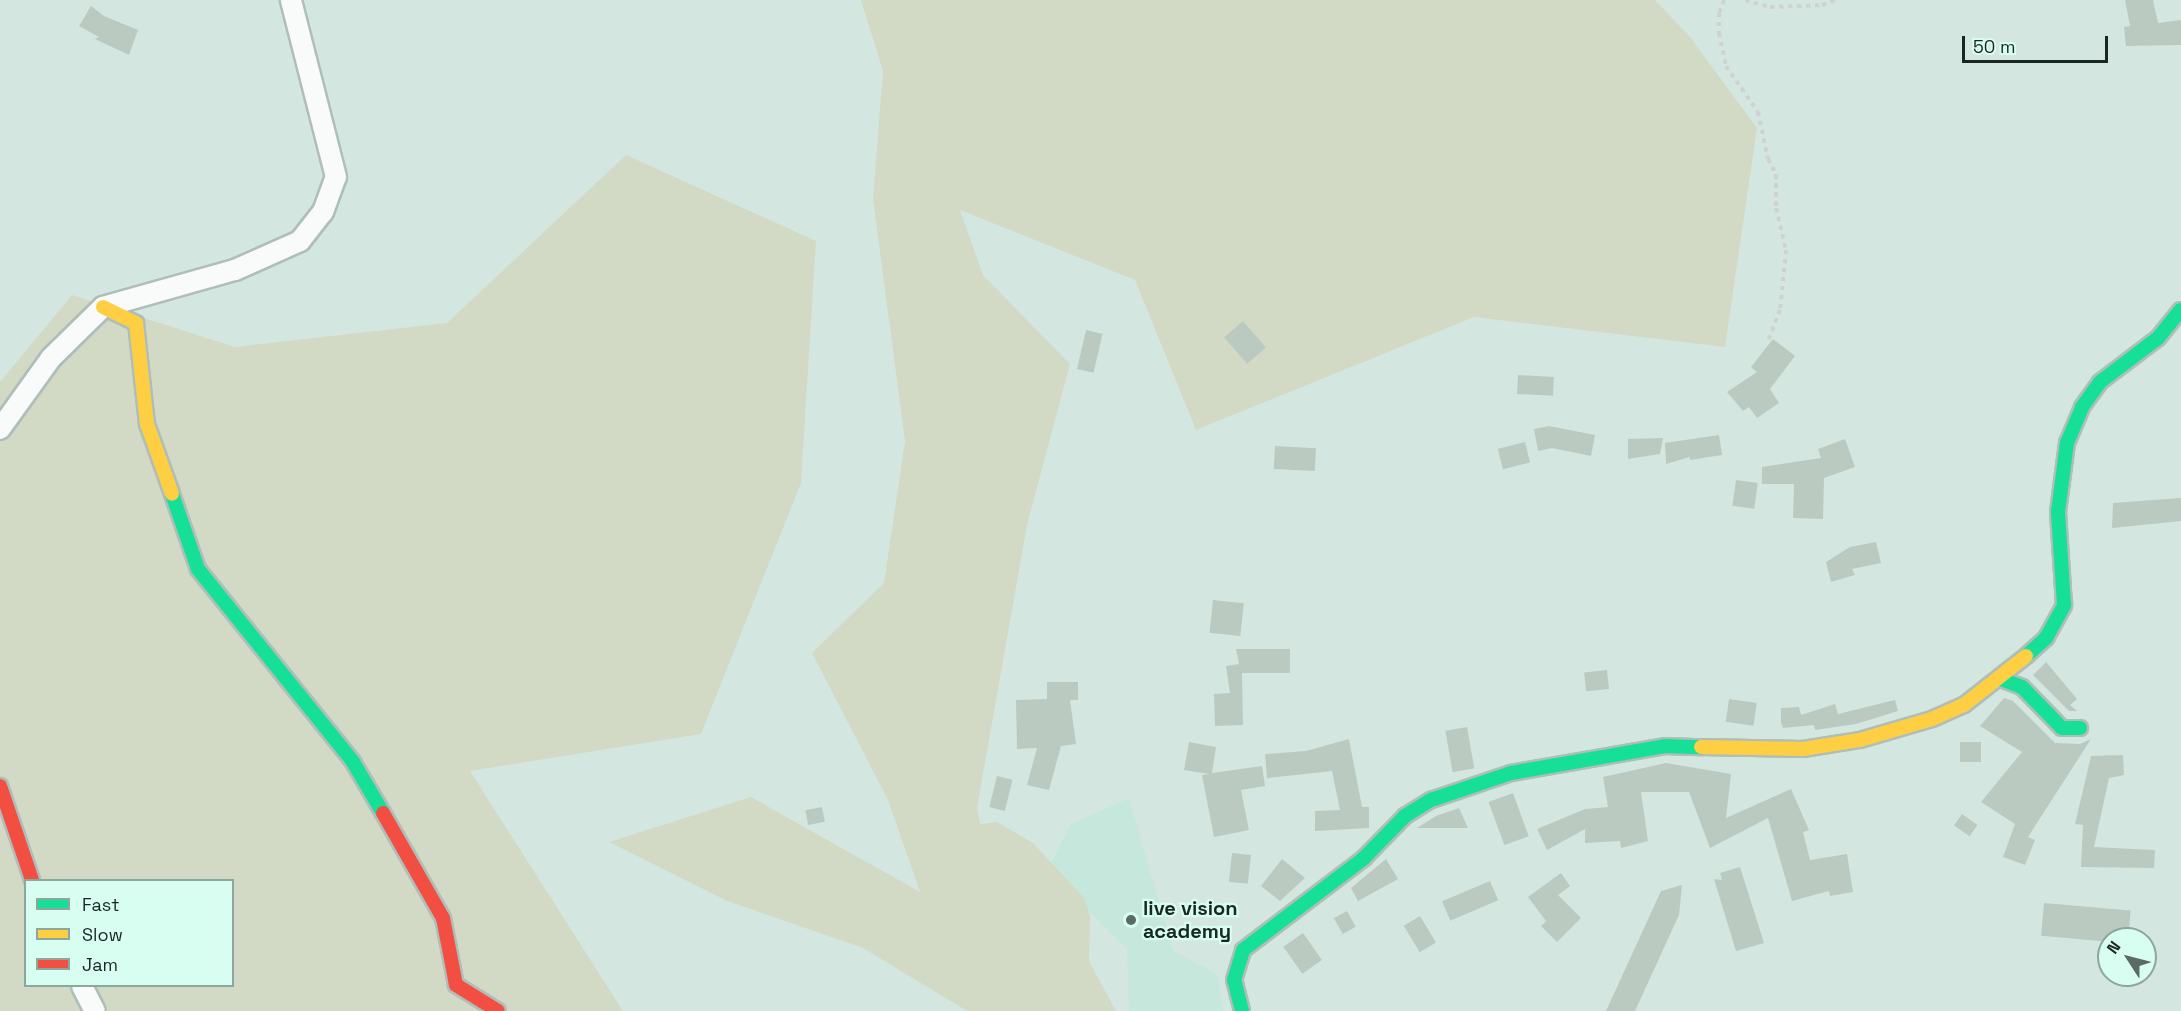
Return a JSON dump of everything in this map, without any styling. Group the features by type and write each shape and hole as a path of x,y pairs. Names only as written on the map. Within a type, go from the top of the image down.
{"street":[{"path":"0,429 51,358 103,307 235,270 300,241 323,212 336,177 291,0"},
{"path":"103,307 136,323 147,424 198,569 353,762 443,918 456,985 498,1011"},
{"path":"1242,1011 1234,980 1235,967 1243,950 1364,858 1405,816 1431,800 1510,773 1665,746 1803,749 1860,740 1932,719 1964,705 2001,679 2046,638 2064,605 2058,512 2067,444 2082,407 2100,382 2158,338 2181,310"},
{"path":"2001,679 2022,687 2062,728 2080,728"},
{"path":"0,786 32,879"},
{"path":"83,987 95,1011"}],"path":[{"path":"1724,0 1719,33 1726,66 1758,112 1768,159 1776,174 1776,208 1786,250 1780,310 1768,341"},
{"path":"1745,0 1770,7 1822,5 1836,0"}],"shaded area":[{"path":"861,0 1655,0 1690,37 1757,128 1725,347 1474,317 1196,430 1135,280 960,210 983,275 1070,364 1027,525 977,808 980,824 997,822 1033,843 1085,899 1090,917 1089,961 1116,1011 967,1011 863,948 727,901 609,842 751,797 920,892 888,800 812,653 884,583 905,441 873,199 883,71"},
{"path":"626,155 816,241 801,483 701,734 470,771 623,1011 0,1011 0,382 72,295 235,347 447,323"},
{"name":"live vision academy","path":"1129,798 1173,951 1217,974 1223,1011 1129,1011 1127,949 1047,871 1071,824"}],"building":[{"path":"2125,0 2153,0 2158,23 2181,20 2181,45 2126,46 2124,27 2130,26"},
{"path":"91,6 104,16 138,30 129,55 95,39 99,37 79,26"},
{"path":"1243,321 1266,347 1247,364 1224,337"},
{"path":"1086,330 1103,334 1094,373 1077,369"},
{"path":"1773,339 1795,356 1770,389 1779,403 1757,418 1749,407 1743,411 1727,392 1757,372 1751,367"},
{"path":"1518,375 1554,377 1553,396 1517,394"},
{"path":"1549,426 1595,435 1591,456 1552,448 1538,451 1534,429"},
{"path":"1719,435 1722,455 1690,460 1690,457 1666,464 1665,443"},
{"path":"1663,438 1660,454 1628,459 1628,439"},
{"path":"1845,439 1855,467 1824,478 1823,519 1793,518 1794,484 1762,484 1762,467 1821,458 1818,449"},
{"path":"1525,442 1530,462 1503,469 1498,449"},
{"path":"1275,446 1316,448 1315,471 1274,469"},
{"path":"1736,480 1758,483 1754,509 1732,506"},
{"path":"2181,498 2181,521 2112,528 2113,503"},
{"path":"1876,542 1881,563 1852,569 1855,575 1831,582 1826,562 1850,547"},
{"path":"1213,600 1244,603 1240,636 1210,633"},
{"path":"1236,649 1290,649 1290,673 1242,673 1243,725 1215,726 1214,694 1230,693 1226,666 1239,664"},
{"path":"2046,662 2077,699 2070,705 2077,711 2069,711 2033,675"},
{"path":"1607,670 1609,689 1586,691 1584,672"},
{"path":"1047,682 1078,682 1078,700 1070,700 1076,744 1061,746 1049,790 1027,785 1037,748 1017,749 1016,700 1047,699"},
{"path":"2004,698 2013,701 2055,743 2080,744 2091,739 2028,837 2035,840 2025,865 2003,857 2015,824 1981,802 2022,752 1980,726"},
{"path":"1729,699 1757,703 1754,726 1726,722"},
{"path":"1895,700 1898,711 1856,724 1815,730 1814,725 1783,728 1781,722 1781,708 1799,707 1801,715 1835,704 1838,714"},
{"path":"1467,727 1474,768 1453,772 1445,731"},
{"path":"1349,739 1362,807 1369,807 1369,828 1315,831 1315,811 1340,810 1332,771 1267,778 1265,754 1306,751"},
{"path":"1189,742 1216,747 1212,773 1262,766 1265,786 1241,790 1249,830 1214,837 1202,775 1209,774 1184,770"},
{"path":"1960,742 1981,742 1981,762 1960,762"},
{"path":"2123,755 2124,775 2109,778 2094,847 2155,850 2154,868 2081,867 2083,825 2075,824 2091,756"},
{"path":"1666,763 1731,774 1726,818 1791,789 1809,830 1803,832 1810,860 1847,854 1853,892 1830,896 1829,891 1792,901 1768,818 1710,848 1689,792 1641,792 1648,841 1621,848 1620,841 1585,843 1585,829 1547,850 1537,829 1585,809 1608,807 1603,777"},
{"path":"997,776 1013,780 1005,811 989,807"},
{"path":"1513,793 1529,836 1504,845 1489,802"},
{"path":"822,807 825,822 808,825 805,810"},
{"path":"1459,808 1468,828 1417,828 1436,816"},
{"path":"1962,814 1978,825 1970,836 1954,825"},
{"path":"1232,853 1251,855 1248,884 1229,882"},
{"path":"1282,859 1305,878 1280,901 1261,886"},
{"path":"1386,859 1398,879 1358,901 1351,888"},
{"path":"1740,867 1764,943 1736,951 1714,879 1722,880 1720,873"},
{"path":"1561,873 1570,886 1558,895 1581,918 1557,942 1541,926 1546,921 1528,897"},
{"path":"1490,881 1498,900 1450,921 1442,901"},
{"path":"1682,885 1679,915 1635,1011 1606,1011 1661,891"},
{"path":"2044,903 2131,911 2129,927 2097,927 2097,941 2041,936"},
{"path":"1347,911 1356,927 1343,934 1334,918"},
{"path":"1420,916 1436,943 1420,952 1404,926"},
{"path":"1303,933 1322,960 1302,974 1283,947"}],"traffic: fast":[{"path":"2026,656 2046,638 2064,605 2058,512 2067,443 2082,407 2100,382 2158,338 2181,310"},
{"path":"172,494 198,569 353,762 383,813"},
{"path":"2001,679 2022,687 2062,728 2080,728"},
{"path":"1242,1011 1234,980 1243,950 1364,858 1405,816 1431,800 1511,773 1665,746 1701,747"}],"traffic: slow":[{"path":"103,307 136,323 147,424 172,494"},
{"path":"1701,747 1803,749 1860,740 1932,719 1964,705 2026,656"}],"traffic: jam":[{"path":"0,786 32,879"},
{"path":"383,813 443,918 456,985 498,1011"}],"place":[{"name":"live vision academy","path":"1131,920"}]}
